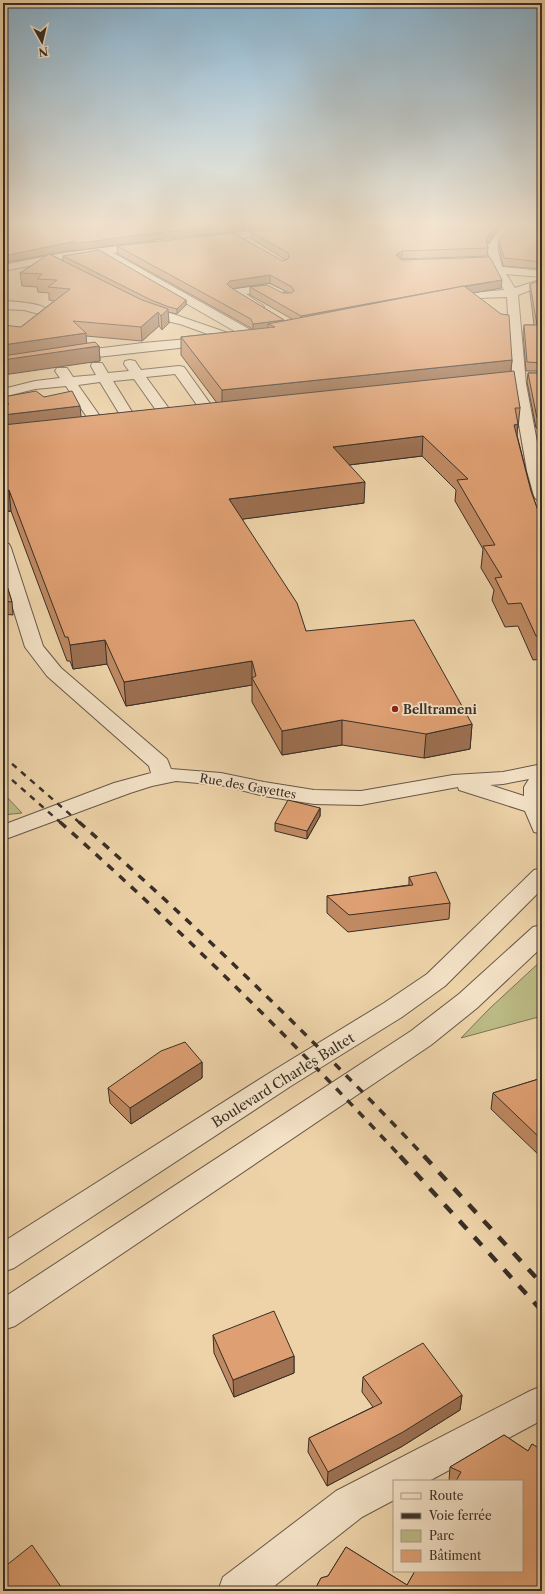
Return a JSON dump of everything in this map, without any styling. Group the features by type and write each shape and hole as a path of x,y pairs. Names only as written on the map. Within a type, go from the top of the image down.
{"street":[{"path":"188,299 254,337"},
{"path":"248,299 269,313"},
{"path":"440,303 458,299"},
{"path":"513,299 519,379 542,496"},
{"path":"132,302 166,317 184,321 234,339"},
{"path":"3,305 31,307 39,309 46,314 22,332 3,334"},
{"path":"3,393 58,363 136,348 269,336"},
{"path":"58,363 96,364 127,359 138,374 160,416 173,421"},
{"path":"58,363 102,429"},
{"path":"87,430 102,429 130,420 96,364"},
{"path":"36,375 70,381 179,370 212,416"},
{"path":"503,384 534,376"},
{"path":"197,418 228,415"},
{"path":"528,430 542,430"},
{"path":"3,548 34,647 54,672 159,764 163,777"},
{"name":"Rue des Gayettes","path":"3,833 122,788 176,775 221,779 264,789 314,797 361,798 452,781 503,778 542,770"},
{"path":"452,781 538,817 535,787 542,776"},
{"name":"Boulevard Charles Baltet","path":"3,1259 281,1079 393,1010 430,984 542,875"},
{"path":"3,1316 421,1038 468,1001 542,933"},
{"path":"394,1480 542,1402"},
{"path":"237,1591 349,1504 393,1481"}],"green space":[{"path":"3,793 22,813 3,815"},
{"path":"542,960 542,1016 461,1038 489,1009"}],"building":[{"path":"57,299 141,299 168,309 161,316 158,312 141,327 73,321 86,333 3,345 3,325 21,327"},
{"path":"150,299 186,300 177,309"},
{"path":"215,299 250,299 284,320 253,324 251,319"},
{"path":"272,299 391,299 301,316"},
{"path":"395,299 482,299 501,314 509,315 512,360 222,390 181,337 275,327 268,324"},
{"path":"533,299 542,299 542,363 527,362 524,325 537,325"},
{"path":"95,342 99,346 3,360 3,356"},
{"path":"514,371 520,408 515,408 518,424 514,425 531,491 542,522 542,636 536,636 521,603 508,604 495,578 502,577 483,546 495,545 457,480 468,479 423,436 333,447 365,482 229,499 297,603 306,631 414,620 472,724 426,734 342,720 282,731 252,678 256,676 252,661 124,682 105,640 70,645 68,637 65,637 9,490 3,491 3,425"},
{"path":"528,373 542,373 542,418 537,418"},
{"path":"36,391 44,397 72,391 80,406 3,415 3,406 9,404 3,400 3,397"},
{"path":"3,573 12,602 3,601"},
{"path":"288,800 320,808 307,831 275,823"},
{"path":"436,872 450,903 349,915 327,896 413,885 409,877"},
{"path":"185,1042 202,1062 130,1108 108,1088 161,1051"},
{"path":"542,1078 542,1140 493,1093"},
{"path":"274,1311 294,1356 233,1380 213,1335"},
{"path":"423,1343 462,1395 403,1432 328,1472 309,1438 382,1403 363,1377"},
{"path":"504,1435 528,1451 532,1444 542,1450 542,1591 314,1591 321,1578 328,1576 346,1547 407,1585 414,1572 523,1572 523,1480 457,1480 461,1472 450,1467"},
{"path":"32,1545 64,1591 3,1591 3,1568"}],"railway":[{"path":"3,756 80,823"},
{"path":"3,772 61,823"},
{"path":"60,822 234,985 360,1113 401,1157"},
{"path":"79,822 124,862 255,985 341,1070 425,1157"},
{"path":"400,1156 542,1311"},
{"path":"424,1156 542,1284"}],"place":[{"name":"Belltrameni","path":"395,709"}]}
